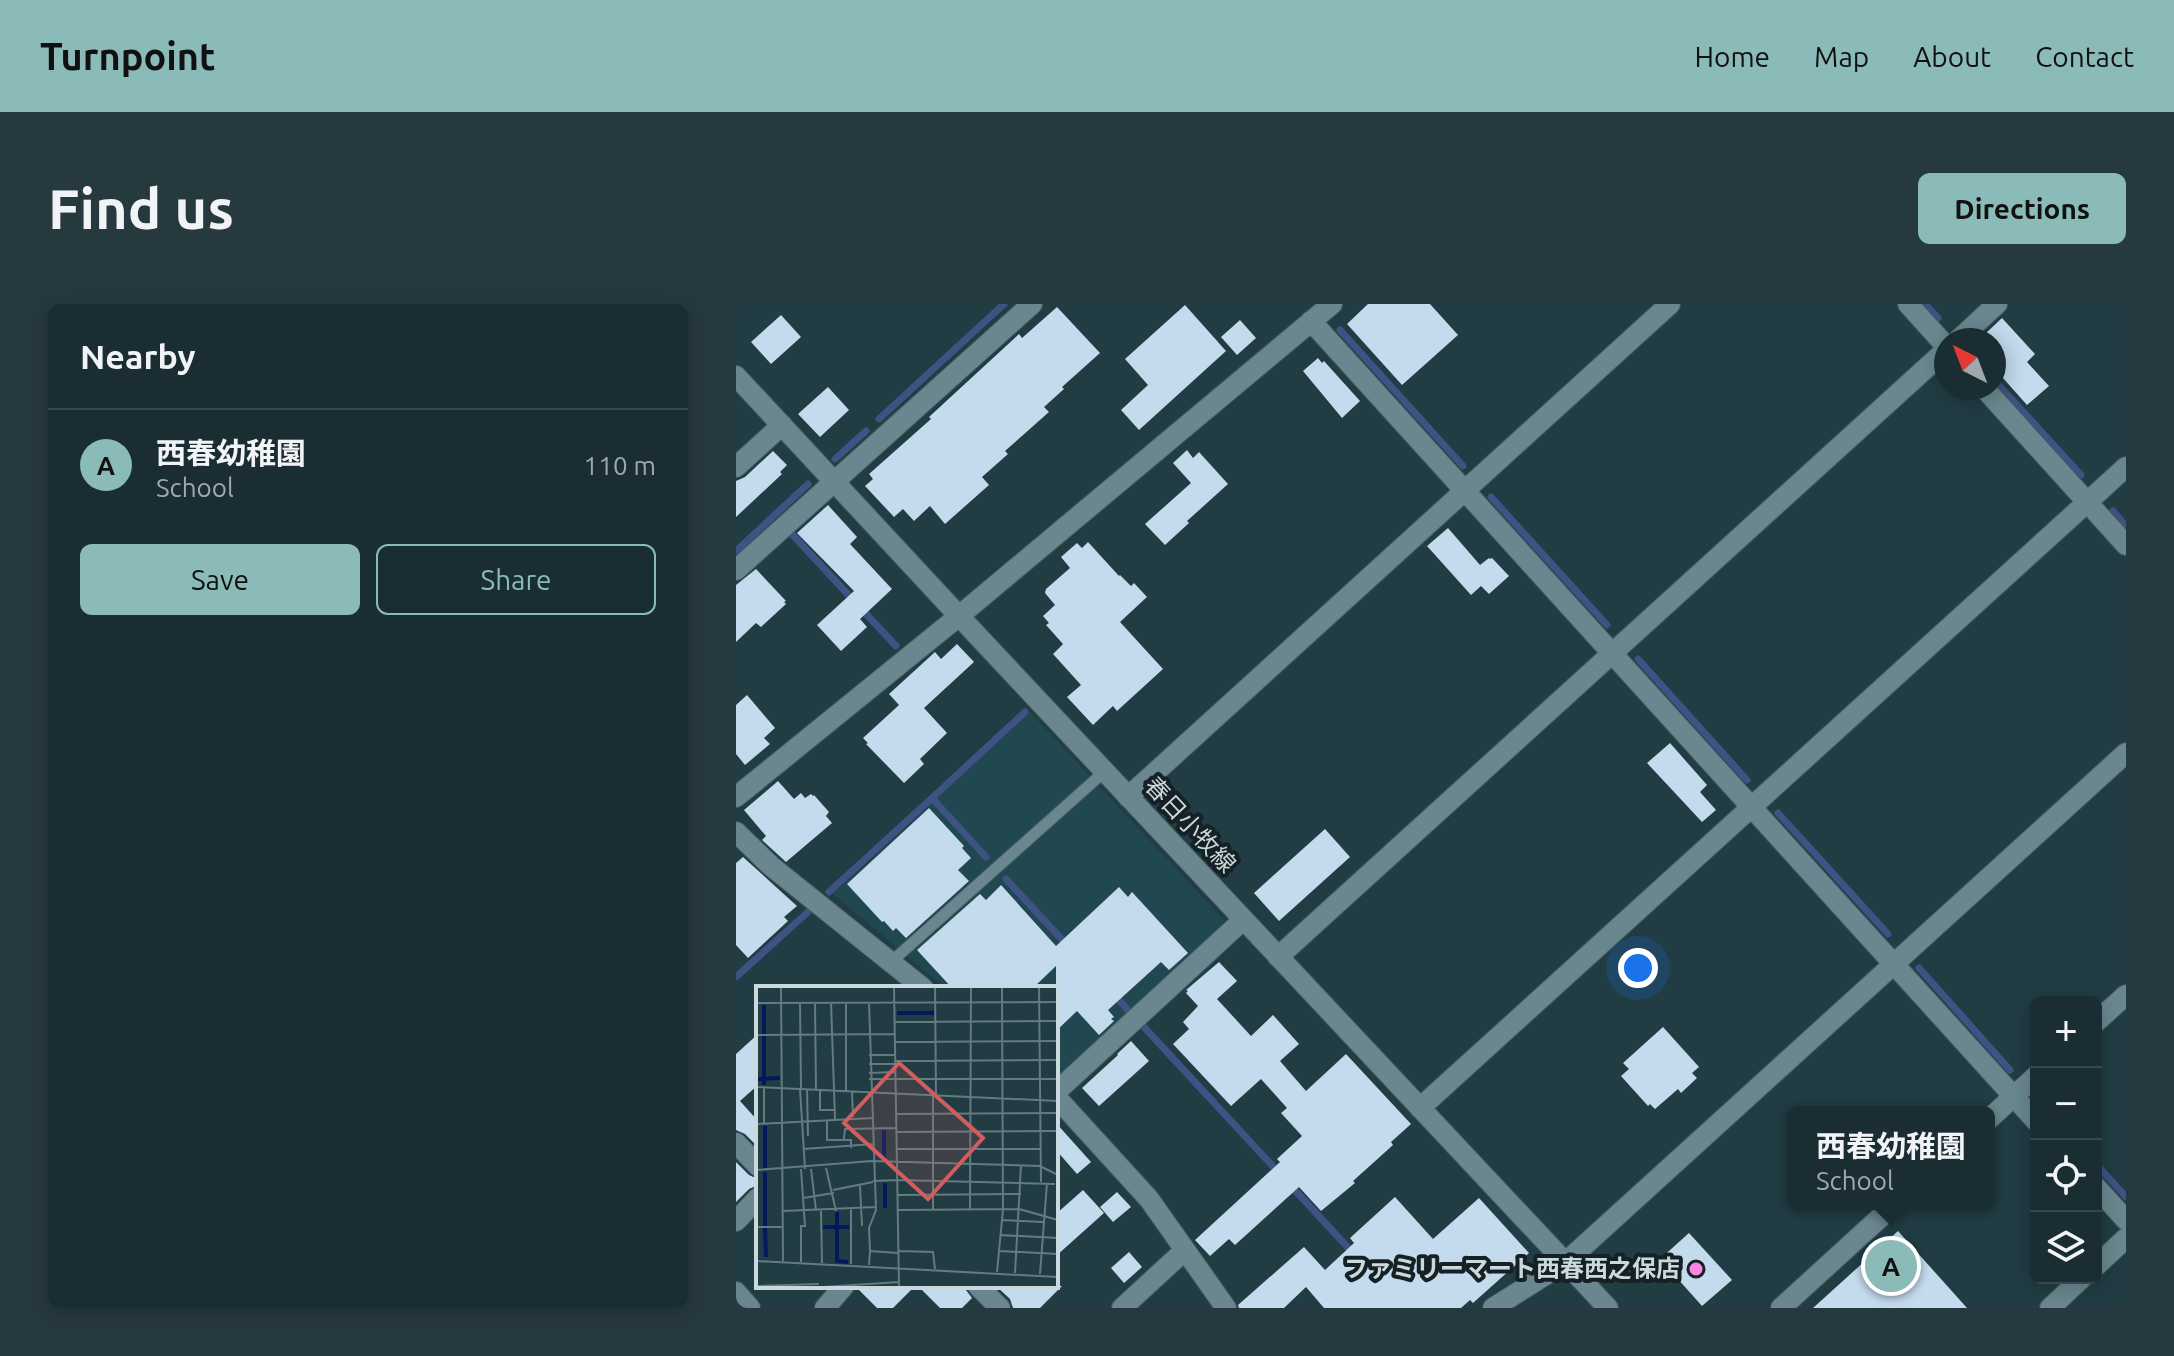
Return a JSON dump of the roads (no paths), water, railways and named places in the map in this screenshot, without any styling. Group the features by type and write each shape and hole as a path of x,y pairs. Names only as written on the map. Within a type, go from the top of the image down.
{"street":[{"path":"736,570 1032,304"},
{"path":"736,797 959,616 1332,304"},
{"path":"1128,797 1670,304"},
{"path":"1908,304 1934,334"},
{"path":"1971,328 1997,304"},
{"path":"1311,321 2030,1114"},
{"path":"1278,957 1934,359"},
{"name":"春日小牧線","path":"736,376 1608,1308"},
{"path":"1995,400 2126,545"},
{"path":"736,467 782,425"},
{"path":"1420,1108 2126,467"},
{"path":"1493,1308 1566,1262 2126,753"},
{"path":"736,832 771,866 921,986"},
{"path":"1058,1093 1243,920"},
{"path":"2102,1017 2126,995"},
{"path":"1995,1113 2030,1081"},
{"path":"1058,1097 1149,1199 1226,1308"},
{"path":"736,1143 756,1164"},
{"path":"2102,1194 2126,1220"},
{"path":"736,1221 756,1200"},
{"path":"1781,1308 1888,1210"},
{"path":"2102,1260 2126,1238"},
{"path":"1122,1308 1184,1251"},
{"path":"2050,1308 2076,1284"},
{"path":"825,1308 842,1288"},
{"path":"980,1288 1000,1308"},
{"path":"736,1292 750,1308"}],"lane":[{"path":"891,962 1104,772"}],"waterway":[{"path":"879,419 1004,304"},
{"path":"1925,304 1938,318"},
{"path":"1340,330 1463,466"},
{"path":"2006,393 2081,475"},
{"path":"835,459 866,431"},
{"path":"736,551 808,484"},
{"path":"1491,497 1607,625"},
{"path":"2113,511 2126,526"},
{"path":"789,531 896,646"},
{"path":"1638,659 1747,780"},
{"path":"986,857 932,798 1025,712"},
{"path":"829,892 932,798"},
{"path":"1778,813 1888,934"},
{"path":"1006,879 1067,945"},
{"path":"736,977 808,912"},
{"path":"1919,968 2010,1070"},
{"path":"1114,995 1129,1011"},
{"path":"1143,1026 1280,1174"},
{"path":"2102,1171 2126,1197"},
{"path":"1291,1186 1353,1253"}],"place":[{"name":"西春幼稚園","path":"1891,1266"},
{"name":"ファミリーマート西春西之保店","path":"1696,1269"}]}
